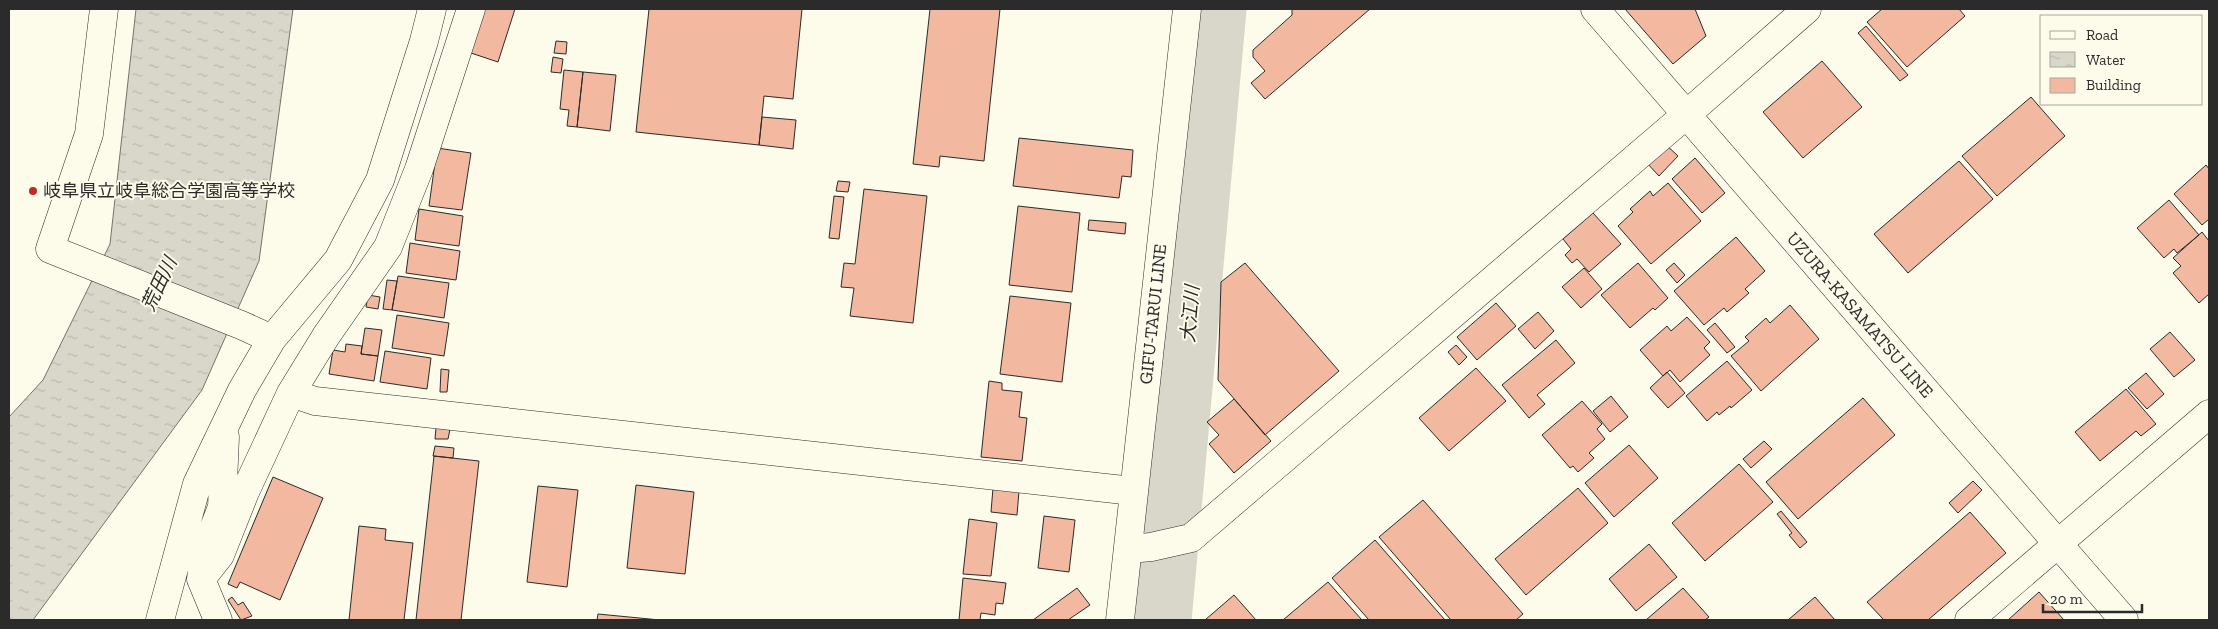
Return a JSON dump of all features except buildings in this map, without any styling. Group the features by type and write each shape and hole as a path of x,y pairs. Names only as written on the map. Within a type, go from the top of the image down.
{"street":[{"path":"104,9 89,134 50,249 242,325 272,339"},
{"path":"160,620 197,484 242,390 272,339 338,260 376,188 424,41 432,9"},
{"path":"424,41 442,24 447,9"},
{"path":"201,579 220,555 245,492 291,393 326,336 388,247 419,169 471,9"},
{"name":"GIFU-TARUI LINE","path":"1120,620 1140,548 1133,491 1187,9"},
{"name":"UZURA-KASAMATSU LINE","path":"1596,9 2124,620"},
{"path":"1140,548 1191,538 1807,9"},
{"path":"291,393 315,401 1133,491"},
{"path":"1969,620 2209,414"},
{"path":"218,620 201,579 205,551 222,507 226,426"}],"water":[{"name":"荒田川","path":"136,9 293,9 259,261 202,390 33,620 9,620 9,417 43,380 110,244"}],"waterway":[{"name":"大江川","path":"1162,620 1217,9"}],"place":[{"name":"岐阜県立岐阜総合学園高等学校","path":"33,191"}]}
